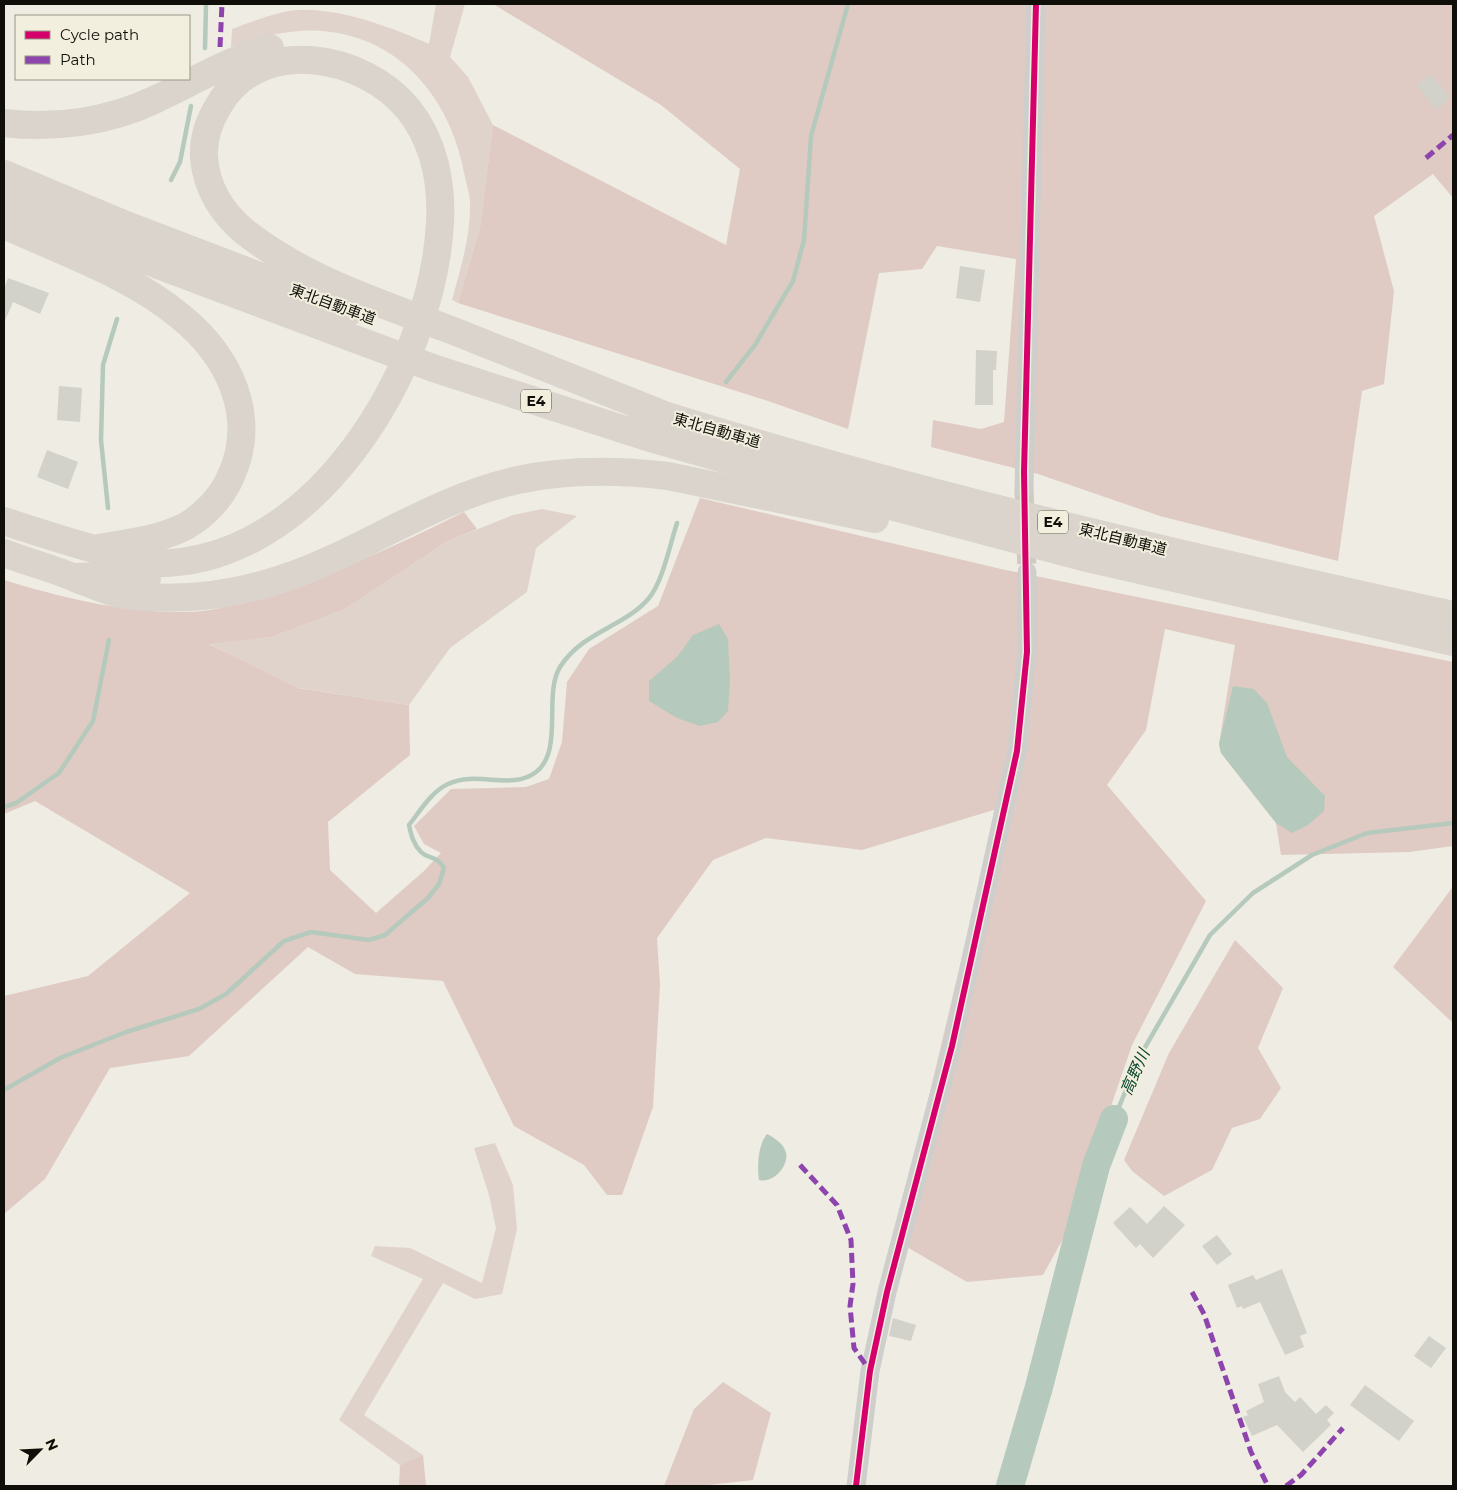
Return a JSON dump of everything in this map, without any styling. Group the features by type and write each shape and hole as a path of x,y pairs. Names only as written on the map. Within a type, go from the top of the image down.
{"highway":[{"path":"4,123 57,124 88,121 122,113 159,98 234,60 276,46 318,45 361,55 383,66 417,95 441,133 448,152 453,174 455,222 449,270 433,305"},
{"path":"4,521 92,548 119,559 149,563 194,559 237,545 290,514 317,491 387,411 416,371 433,305 439,241 440,195 430,147 420,126 407,108 373,78 352,68 329,62 305,60 282,62 248,74 234,85 221,100 212,116 205,136 204,156 208,179 216,200 244,231 321,279 365,299 450,330 657,412"},
{"name":"東北自動車道","path":"4,174 122,224 345,308 445,344 657,412 965,500 1295,580 1453,615"},
{"name":"東北自動車道","path":"4,203 128,254 433,368 650,438 882,504 1083,557 1453,642"},
{"path":"4,225 98,268 161,301 201,335 218,355 230,375 238,398 242,437 235,467 226,486 203,514 166,535 92,548"},
{"path":"74,577 172,578 215,569 261,550 302,524 338,491 359,467 387,411"},
{"path":"4,553 74,577 103,590 130,596 181,598 240,592 296,575 462,498 517,480 575,471 635,472 668,476 881,521 1083,557"}],"street":[{"path":"1024,489 1036,4"},
{"path":"856,1486 870,1371 887,1292 952,1046 1017,751 1028,652 1027,572"}],"shaded area":[{"path":"436,4 465,4 450,57 468,77 493,125 480,227 458,303 452,300 470,219 469,196 459,151 450,126 422,82 404,64 382,49 358,38 331,32 293,32 255,39 231,47 232,29 284,12 300,10 319,10 358,18 397,30 429,44"},
{"path":"493,4 1453,4 1453,198 1433,174 1374,216 1394,291 1384,384 1362,391 1338,561 1160,516 1038,474 931,447 933,420 981,429 1004,422 1016,259 937,246 922,269 879,273 848,429 768,401 458,303 480,227 493,125 726,245 740,169 661,105"},
{"path":"700,498 1001,569 1453,662 1453,846 1409,852 1281,855 1276,823 1221,753 1219,744 1235,645 1165,629 1146,730 1107,785 1206,901 1132,1045 1069,1228 1043,1275 967,1282 895,1240 997,809 862,850 766,838 713,860 657,938 660,985 653,1107 622,1195 607,1195 584,1165 514,1126 443,981 355,974 308,947 189,1056 110,1068 45,1179 4,1214 4,996 88,976 190,893 35,801 4,814 4,580 49,593 117,607 163,612 205,611 242,602 313,580 389,548 464,512 477,529 448,541 345,609 272,637 209,644 297,688 409,705 410,755 328,822 330,870 376,913 424,871 441,853 424,844 414,826 451,789 526,787 549,779 562,742 567,682 589,649 658,606"},
{"path":"542,509 577,516 536,548 527,592 450,648 409,705 292,687 208,643 272,637 345,609 448,541 513,515"},
{"path":"719,624 728,639 730,680 728,711 718,722 700,726 677,718 649,701 649,681 677,657 693,635"},
{"path":"1233,686 1254,689 1267,703 1287,757 1325,796 1324,811 1308,825 1292,833 1276,823 1221,753 1219,744"},
{"path":"1453,888 1453,1023 1393,967"},
{"path":"1235,940 1283,988 1258,1048 1281,1088 1260,1119 1232,1128 1212,1170 1164,1196 1132,1171 1124,1160 1169,1053"},
{"path":"767,1134 781,1144 785,1150 786,1158 785,1164 779,1173 764,1181 759,1180 758,1168 762,1144"},
{"path":"495,1143 513,1185 517,1229 502,1294 475,1299 443,1283 364,1415 423,1455 400,1465 339,1420 423,1279 371,1256 375,1246 410,1248 482,1283 496,1228 489,1195 474,1148"},
{"path":"723,1382 771,1413 753,1480 700,1486 664,1486 694,1409"},
{"path":"423,1455 426,1486 399,1486 400,1465"}],"building":[{"path":"1431,74 1450,98 1436,110 1417,85"},
{"path":"960,266 985,270 980,302 956,298"},
{"path":"8,278 49,293 40,314 13,302 4,323 4,289"},
{"path":"976,350 997,351 996,370 993,370 993,405 975,405"},
{"path":"59,386 82,388 80,422 57,420"},
{"path":"47,450 78,462 68,489 37,477"},
{"path":"1164,1206 1185,1225 1153,1258 1140,1244 1136,1248 1113,1223 1130,1207 1147,1224"},
{"path":"1217,1235 1232,1254 1217,1265 1202,1246"},
{"path":"1282,1269 1307,1333 1300,1336 1304,1347 1285,1355 1260,1302 1243,1309 1242,1306 1237,1308 1228,1285 1253,1275 1256,1280"},
{"path":"893,1318 916,1325 911,1341 889,1336"},
{"path":"1429,1336 1446,1348 1431,1368 1414,1356"},
{"path":"1279,1376 1285,1392 1295,1402 1300,1397 1316,1414 1326,1405 1334,1413 1327,1420 1331,1425 1303,1452 1277,1425 1252,1436 1243,1417 1248,1415 1246,1411 1264,1402 1258,1384"},
{"path":"1365,1385 1414,1421 1399,1441 1350,1405"}],"waterway":[{"path":"205,48 206,4"},
{"path":"726,382 755,345 793,281 804,240 811,136 848,4"},
{"path":"171,180 180,162 191,106"},
{"path":"108,508 101,440 103,365 117,319"},
{"path":"4,1090 60,1058 126,1032 199,1009 226,994 284,941 311,932 369,940 385,935 428,898 439,884 444,868 438,861 418,849 409,825 432,796 448,784 459,780 471,779 516,780 536,772 544,763 549,751 551,737 555,678 560,667 580,645 628,616 649,598 662,572 677,523"},
{"path":"4,807 16,803 59,773 93,721 109,640"},
{"name":"高野川","path":"1114,1119 1140,1056 1210,935 1253,893 1312,855 1367,833 1453,823"},
{"name":"高野川","path":"1010,1486 1039,1387 1096,1166 1114,1119"}],"tunnel":[{"path":"1024,489 1027,572"}],"marked path":[{"path":"220,47 222,4"},
{"path":"1426,158 1453,135"},
{"path":"800,1165 837,1205 851,1240 853,1284 850,1306 854,1348 870,1371"},
{"path":"1192,1292 1204,1314 1251,1452 1268,1486"},
{"path":"1286,1486 1301,1475 1343,1428"}],"cycle path":[{"path":"856,1486 870,1371 887,1292 952,1046 1017,751 1027,652 1024,472 1036,4"}]}
